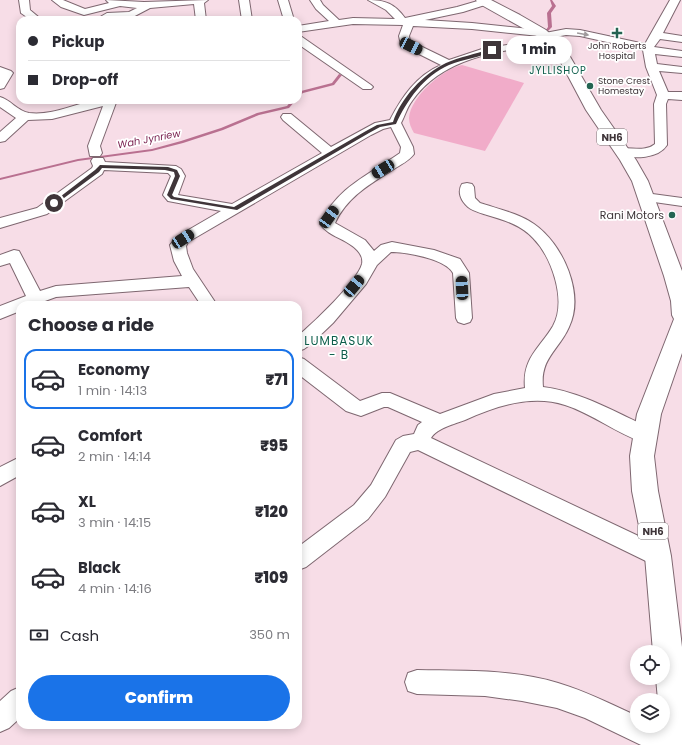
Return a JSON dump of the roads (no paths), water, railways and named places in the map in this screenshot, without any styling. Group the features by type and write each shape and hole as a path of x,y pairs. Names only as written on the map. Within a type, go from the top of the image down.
{"highway":[{"name":"NH6","path":"483,1 546,37 568,65 586,100 623,152 640,181 674,276 681,301 682,316"},
{"name":"NH6","path":"679,745 663,612 658,556 646,491 642,456 649,414 680,340"}],"street":[{"path":"24,0 24,11 31,16"},
{"path":"57,0 64,5 84,12 115,1 150,4 203,0"},
{"path":"199,0 201,16"},
{"path":"244,0 246,16"},
{"path":"283,0 288,16"},
{"path":"315,0 319,7 336,23"},
{"path":"373,0 389,7 405,22 405,43 448,64"},
{"path":"623,152 649,152 658,149 661,145 660,104 663,95 652,67 648,49 675,0"},
{"path":"405,22 459,10 483,1"},
{"path":"109,16 131,15 150,4"},
{"path":"302,29 353,21 405,22 546,37"},
{"path":"659,31 682,29"},
{"path":"659,31 682,40"},
{"path":"370,263 369,254 360,243 333,230 327,224 329,217 344,198 371,176 407,154 407,147 395,123 398,114 422,82 448,64 465,58 566,32 580,33 648,49 682,54"},
{"path":"302,42 367,87"},
{"path":"652,67 682,70"},
{"path":"0,70 7,73 0,86"},
{"path":"663,95 682,96"},
{"path":"0,101 10,110 20,115 32,117 60,113 95,104"},
{"path":"0,223 31,214 48,207 97,171 98,160 94,146 110,104"},
{"path":"0,138 26,116"},
{"path":"287,117 330,153"},
{"path":"206,301 178,254 178,245 183,239 373,129 395,123"},
{"path":"98,160 171,169 176,172 178,176 170,195 173,198 235,209"},
{"path":"467,187 466,196 469,202 476,206 518,220 531,228 541,237 553,256 566,292 567,305 561,326 543,351 533,372 532,381 535,394"},
{"path":"645,197 682,202"},
{"path":"302,341 326,320 364,275 370,263 386,248 392,247 444,258 453,262 459,267 461,273 464,318"},
{"path":"0,262 14,255 35,298"},
{"path":"28,301 56,292 76,289 193,281"},
{"path":"0,313 16,306"},
{"path":"302,367 361,409 382,400 390,400 440,422"},
{"path":"420,442 425,431 440,422 496,399 535,394 561,396 645,435"},
{"path":"302,557 361,512 378,491 404,446 410,442 420,442 658,556"},
{"path":"0,477 16,467"},
{"path":"417,682 485,684 522,688 558,695 591,708 670,745"},
{"path":"0,719 16,704"}],"waterway":[{"name":"Wah Jynriew","path":"548,30 550,27 549,13 554,6 551,0"},
{"name":"Wah Jynriew","path":"302,92 333,84 340,75"},
{"name":"Wah Jynriew","path":"0,179 78,160 152,150 222,129 258,114 288,107 291,104"}],"place":[{"name":"John Roberts Hospital","path":"617,33"},
{"name":"Stone Crest Homestay","path":"590,86"},
{"name":"Rani Motors","path":"672,215"}],"district":[{"name":"JYLLISHOP","path":"558,70"},
{"name":"LUMBASUK - B","path":"339,347"}]}
